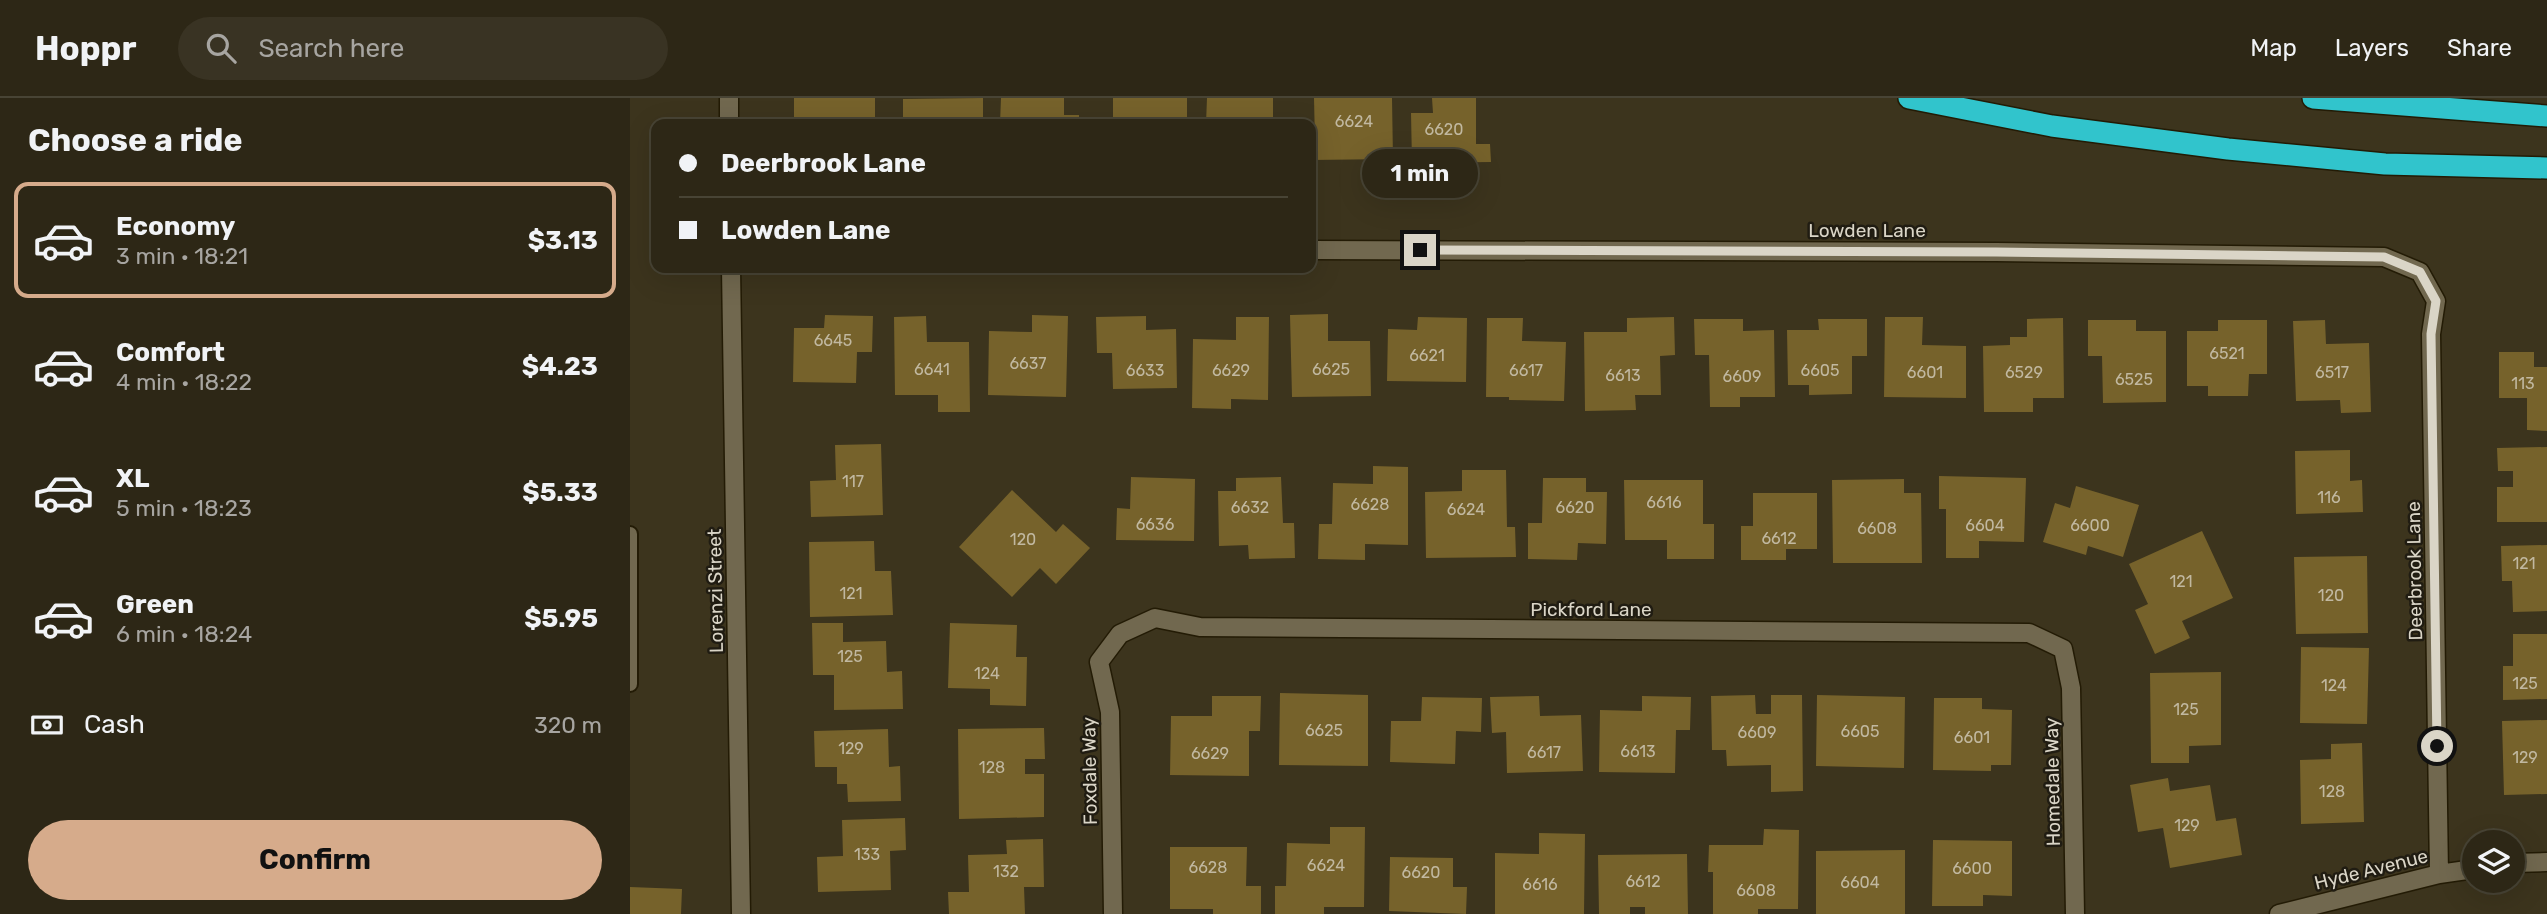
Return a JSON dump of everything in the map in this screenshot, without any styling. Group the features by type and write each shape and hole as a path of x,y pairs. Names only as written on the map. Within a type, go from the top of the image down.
{"highway":[{"path":"1909,98 2052,126 2228,149 2385,164 2547,168"},
{"path":"2313,98 2547,116"},
{"path":"2483,98 2547,108"}],"street":[{"path":"729,98 729,119"},
{"name":"Lowden Lane","path":"1316,250 1983,252 2384,257 2420,272"},
{"name":"Deerbrook Lane","path":"2420,272 2436,301 2431,334 2439,874"},
{"name":"Lorenzi Street","path":"731,273 741,914"},
{"name":"Pickford Lane","path":"1119,634 1155,618 1200,627 2029,634 2063,649"},
{"name":"Foxdale Way","path":"1113,914 1110,712 1099,662 1119,634"},
{"name":"Homedale Way","path":"2063,649 2071,688 2075,914"},
{"path":"2525,863 2547,862"},
{"name":"Hyde Avenue","path":"2279,914 2462,871"}],"lane":[{"path":"630,534 630,684"}],"building":[{"path":"794,98 875,98 875,119 794,119"},
{"path":"983,98 983,119 903,119 903,99"},
{"path":"1001,98 1064,98 1064,115 1079,115 1079,119 1000,119"},
{"path":"1113,98 1187,98 1187,119 1100,119 1113,118"},
{"path":"1207,98 1273,98 1273,119 1206,119"},
{"path":"1314,98 1392,98 1393,159 1316,160"},
{"path":"1432,98 1476,98 1476,144 1490,144 1491,162 1412,163 1411,113 1433,113"},
{"path":"1328,314 1328,341 1370,341 1371,396 1292,397 1290,315"},
{"path":"825,315 873,316 872,352 857,352 856,383 793,382 794,328 824,328"},
{"path":"1032,315 1068,316 1066,397 988,395 989,331 1032,332"},
{"path":"926,316 927,342 969,342 970,412 938,412 938,395 895,395 894,317"},
{"path":"1146,316 1146,330 1176,329 1177,388 1113,389 1112,353 1097,353 1096,317"},
{"path":"1236,317 1269,317 1268,400 1231,399 1231,409 1192,408 1193,339 1236,340"},
{"path":"1418,317 1467,318 1466,382 1387,381 1388,329 1417,330"},
{"path":"1674,317 1675,355 1660,356 1661,395 1635,395 1636,410 1585,411 1584,332 1627,332 1627,318"},
{"path":"1885,317 1923,317 1922,345 1966,346 1966,398 1884,397"},
{"path":"1487,318 1523,318 1522,341 1566,342 1564,401 1486,397"},
{"path":"2063,318 2064,398 2033,398 2033,412 1984,412 1983,346 2010,345 2010,337 2027,337 2027,319"},
{"path":"1694,319 1743,319 1743,331 1774,330 1775,397 1740,397 1740,407 1710,407 1709,355 1695,355"},
{"path":"1818,319 1867,319 1867,356 1852,356 1852,394 1809,395 1809,385 1788,385 1787,330 1819,330"},
{"path":"2088,320 2136,320 2136,331 2166,331 2166,402 2103,403 2102,356 2088,356"},
{"path":"2218,320 2267,320 2267,374 2249,374 2248,396 2208,396 2208,386 2187,386 2187,331 2218,331"},
{"path":"2325,320 2326,344 2369,343 2371,412 2341,413 2340,400 2296,401 2293,321"},
{"path":"2499,352 2534,352 2534,367 2547,367 2547,431 2527,430 2527,398 2499,398"},
{"path":"881,444 883,515 811,517 810,481 836,480 835,445"},
{"path":"2547,447 2547,522 2497,522 2497,487 2513,487 2513,471 2498,471 2497,448"},
{"path":"2350,450 2350,481 2362,480 2363,512 2296,514 2295,451"},
{"path":"1373,466 1408,467 1408,545 1365,544 1365,560 1318,559 1319,524 1332,524 1333,483 1373,484"},
{"path":"1462,470 1506,470 1507,527 1515,527 1516,557 1426,558 1425,492 1462,491"},
{"path":"1939,476 2026,478 2024,542 1979,541 1979,558 1946,558 1946,509 1939,509"},
{"path":"1131,477 1195,479 1194,541 1116,540 1117,508 1130,509"},
{"path":"1281,477 1283,523 1294,523 1295,558 1249,559 1248,545 1219,546 1218,491 1236,491 1236,478"},
{"path":"1543,478 1586,478 1586,492 1607,492 1606,544 1578,543 1577,560 1528,559 1528,523 1542,523"},
{"path":"1904,479 1904,493 1921,493 1922,563 1833,563 1832,480"},
{"path":"1624,480 1703,480 1703,524 1714,524 1714,559 1667,559 1667,540 1625,540"},
{"path":"2076,486 2139,505 2123,557 2088,546 2086,555 2043,542 2055,503 2070,508"},
{"path":"1012,490 1056,532 1063,524 1090,548 1056,584 1040,568 1012,597 959,547"},
{"path":"1753,493 1817,493 1817,549 1786,549 1786,560 1741,560 1741,526 1753,526"},
{"path":"2202,531 2233,598 2182,621 2190,638 2155,654 2135,610 2148,604 2129,564"},
{"path":"874,541 875,571 891,571 893,615 810,617 809,542"},
{"path":"2547,545 2547,611 2513,612 2512,581 2502,581 2501,546"},
{"path":"2367,556 2368,633 2296,634 2294,557"},
{"path":"812,623 843,623 843,642 886,641 887,672 902,671 903,709 834,710 834,675 813,675"},
{"path":"950,623 1017,625 1016,657 1027,657 1026,706 990,705 990,689 948,688"},
{"path":"2513,634 2547,634 2547,699 2503,700 2503,666 2513,666"},
{"path":"2301,647 2369,648 2367,724 2300,723"},
{"path":"2221,672 2221,745 2189,746 2189,763 2151,763 2150,673"},
{"path":"1280,693 1368,695 1368,766 1279,765"},
{"path":"1755,695 1756,714 1771,714 1771,695 1802,695 1803,791 1771,792 1771,765 1727,766 1726,750 1712,750 1711,696"},
{"path":"1817,695 1905,697 1904,768 1816,766"},
{"path":"1212,696 1261,696 1260,731 1249,731 1249,776 1170,775 1171,716 1212,716"},
{"path":"1539,696 1540,716 1581,715 1583,771 1507,773 1506,732 1492,733 1490,697"},
{"path":"1642,696 1691,697 1690,730 1676,730 1675,773 1599,772 1600,710 1642,711"},
{"path":"1422,697 1482,698 1481,732 1456,731 1455,764 1390,762 1391,721 1421,721"},
{"path":"1934,698 1982,698 1982,709 2012,710 2011,765 1991,765 1991,771 1933,770"},
{"path":"2547,720 2547,794 2504,795 2502,721"},
{"path":"1044,728 1045,759 1025,759 1025,774 1044,774 1044,817 959,819 958,729"},
{"path":"888,729 889,767 900,766 901,801 848,802 847,784 837,784 837,767 815,767 814,731"},
{"path":"2362,743 2364,822 2301,824 2300,760 2331,759 2331,744"},
{"path":"2168,778 2170,791 2210,785 2216,821 2236,818 2242,855 2170,868 2163,828 2138,832 2130,785"},
{"path":"905,818 906,850 890,851 891,890 818,892 817,857 843,856 842,820"},
{"path":"1330,827 1365,827 1364,907 1324,907 1324,914 1275,914 1275,886 1286,886 1287,843 1330,844"},
{"path":"1764,829 1799,830 1798,909 1758,909 1758,914 1713,914 1713,872 1708,872 1709,845 1763,845"},
{"path":"1539,833 1585,834 1584,914 1495,914 1495,853 1539,854"},
{"path":"1043,839 1044,887 1024,887 1025,914 949,914 948,892 969,892 968,855 1007,854 1006,840"},
{"path":"1933,840 2012,841 2012,896 1983,895 1983,906 1932,906"},
{"path":"1170,847 1247,847 1246,886 1261,886 1261,914 1213,914 1213,909 1170,909"},
{"path":"1905,850 1905,914 1816,914 1816,851"},
{"path":"1687,854 1688,914 1645,914 1645,907 1630,907 1630,914 1599,914 1598,855"},
{"path":"1390,857 1453,858 1453,887 1467,887 1466,914 1389,911"},
{"path":"630,887 682,889 681,914 630,914"}],"route":[{"path":"1420,250 1996,252 2384,257 2420,272 2436,301 2431,334 2437,746"}]}
